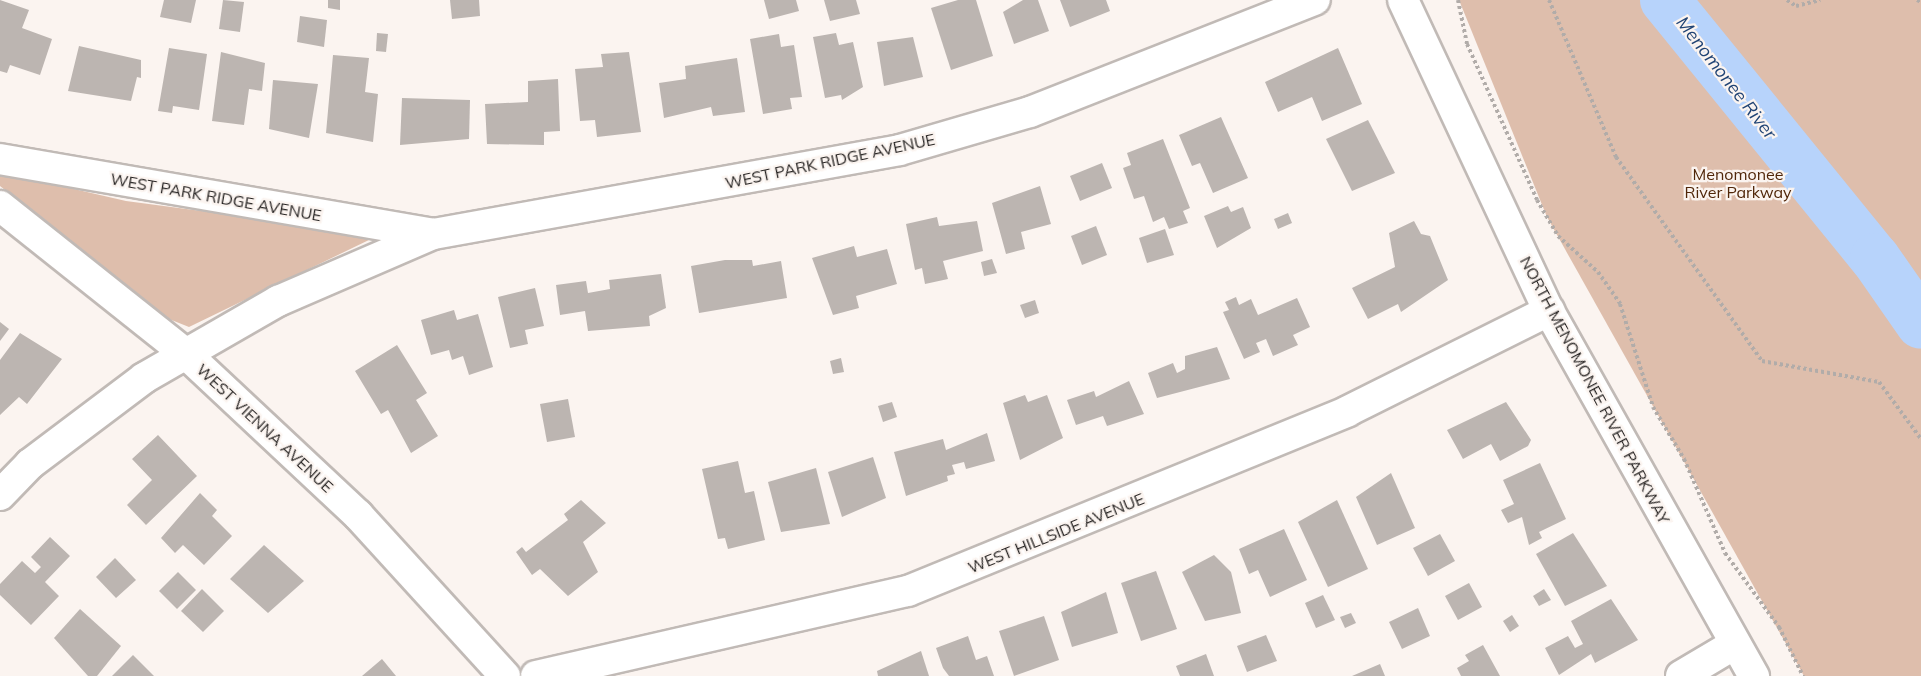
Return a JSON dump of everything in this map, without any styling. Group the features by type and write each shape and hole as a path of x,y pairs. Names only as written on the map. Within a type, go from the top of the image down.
{"street":[{"name":"WEST PARK RIDGE AVENUE","path":"0,495 92,416 184,353 278,301 433,234 900,150 1030,112 1315,0"},
{"name":"NORTH MENOMONEE RIVER PARKWAY","path":"1403,0 1549,311 1733,645 1754,676"},
{"name":"WEST PARK RIDGE AVENUE","path":"0,159 433,234"},
{"name":"WEST VIENNA AVENUE","path":"0,206 184,353 358,515 505,676"},
{"name":"WEST HILLSIDE AVENUE","path":"536,676 909,591 1348,411 1549,311"},
{"path":"1681,676 1733,645"}],"path":[{"path":"1458,0 1467,44 1537,200 1558,236 1598,272 1620,304 1653,407 1684,459 1725,553 1779,627 1803,676"},
{"path":"1550,0 1616,157 1762,361 1879,382 1921,440"},
{"path":"1787,0 1796,6 1820,0"},
{"path":"1917,0 1921,2"}],"green space":[{"name":"Menomonee River Parkway","path":"1459,0 1921,0 1921,676 1804,676 1547,217"},
{"path":"0,172 126,201 367,233 371,239 189,327 169,319 0,186"}],"building":[{"path":"0,0 29,10 22,28 52,39 40,75 10,65 7,73 0,71"},
{"path":"164,0 196,0 191,23 160,17"},
{"path":"223,0 244,2 240,32 219,29"},
{"path":"328,0 340,0 340,10 328,8"},
{"path":"450,0 479,0 480,16 452,19"},
{"path":"764,0 796,0 799,11 769,19"},
{"path":"824,0 856,0 860,14 830,21"},
{"path":"958,0 976,0 993,56 951,70 931,8"},
{"path":"1023,0 1038,0 1049,31 1014,44 1003,12"},
{"path":"1060,0 1106,0 1110,11 1070,27"},
{"path":"300,16 327,20 324,47 297,42"},
{"path":"377,33 388,34 386,52 376,51"},
{"path":"836,33 839,45 853,42 863,87 842,100 841,95 825,98 813,37"},
{"path":"779,34 781,47 794,45 802,97 790,98 792,109 763,114 750,39"},
{"path":"913,37 923,77 884,86 877,42"},
{"path":"79,46 141,60 141,78 137,77 131,101 68,91"},
{"path":"169,48 207,54 199,110 173,106 172,113 158,111"},
{"path":"1338,48 1362,104 1322,121 1312,97 1278,112 1265,82"},
{"path":"221,52 265,63 262,91 249,89 244,125 212,121"},
{"path":"629,52 641,132 597,137 595,120 580,121 575,69 603,67 601,54"},
{"path":"333,55 369,58 365,92 378,94 373,142 326,133"},
{"path":"737,58 745,112 713,116 711,107 664,118 659,83 686,79 685,66"},
{"path":"558,79 560,131 544,132 544,145 487,144 485,104 528,102 528,81"},
{"path":"273,80 318,84 309,138 269,129"},
{"path":"402,98 470,100 469,139 400,145"},
{"path":"1221,117 1248,178 1213,193 1200,163 1192,166 1179,135"},
{"path":"1368,120 1395,173 1352,191 1326,139"},
{"path":"1163,139 1190,208 1183,211 1188,223 1169,229 1164,217 1153,222 1144,196 1134,199 1123,168 1131,165 1127,153"},
{"path":"1102,163 1112,188 1080,201 1070,176"},
{"path":"1040,186 1051,224 1021,232 1025,249 1006,254 992,203"},
{"path":"1228,206 1231,212 1243,207 1251,228 1217,248 1204,216"},
{"path":"1288,213 1292,223 1278,229 1274,219"},
{"path":"937,217 939,226 977,221 983,251 943,261 948,279 925,284 922,268 915,270 906,224"},
{"path":"1414,221 1421,234 1430,236 1448,280 1401,312 1398,304 1368,319 1352,288 1395,267 1389,233"},
{"path":"1096,226 1107,255 1082,265 1071,236"},
{"path":"1165,229 1174,255 1147,263 1139,238"},
{"path":"854,246 857,257 887,249 897,284 856,296 859,308 833,315 812,258"},
{"path":"992,259 997,273 984,276 981,262"},
{"path":"725,260 752,260 753,266 781,261 787,298 699,313 691,266"},
{"path":"661,274 666,308 649,316 650,326 588,331 585,311 560,315 556,285 586,281 588,293 610,289 609,280"},
{"path":"535,288 544,326 525,330 528,344 510,348 498,297"},
{"path":"1236,297 1239,305 1251,299 1258,315 1297,298 1310,327 1293,335 1298,345 1273,356 1266,339 1256,343 1260,352 1244,359 1223,312 1229,310 1225,302"},
{"path":"1035,300 1039,313 1025,318 1020,305"},
{"path":"454,310 457,320 478,314 493,367 469,375 463,356 452,360 449,350 431,355 421,320"},
{"path":"0,322 9,329 0,341"},
{"path":"20,333 62,359 27,404 19,397 0,415 0,360"},
{"path":"397,345 427,393 416,400 438,436 411,453 388,410 381,414 355,371"},
{"path":"1217,347 1230,379 1157,398 1148,373 1173,363 1177,373 1185,369 1185,356"},
{"path":"841,358 844,372 833,374 830,361"},
{"path":"1129,381 1144,414 1107,426 1103,416 1076,425 1067,400 1094,391 1096,397"},
{"path":"1025,395 1028,402 1047,395 1063,438 1020,460 1003,403"},
{"path":"568,399 575,437 547,442 540,404"},
{"path":"892,402 897,417 883,422 878,406"},
{"path":"1506,402 1531,440 1528,446 1500,461 1491,444 1463,459 1447,430"},
{"path":"987,433 995,461 966,469 964,462 952,465 955,474 947,476 948,481 906,496 894,452 943,439 946,450"},
{"path":"158,435 197,476 146,525 127,505 152,480 132,459"},
{"path":"873,457 886,498 842,517 828,472"},
{"path":"738,461 745,493 754,491 765,540 728,549 725,538 718,539 702,469"},
{"path":"1540,463 1566,519 1539,532 1542,538 1529,545 1522,517 1508,523 1501,510 1514,504 1503,480"},
{"path":"816,468 830,524 781,532 768,482"},
{"path":"1391,473 1415,528 1377,545 1356,497"},
{"path":"200,493 217,510 212,516 232,536 204,565 183,545 175,553 161,538"},
{"path":"581,500 606,523 583,542 598,572 568,596 540,569 532,575 516,552 522,547 526,552 568,520 564,514"},
{"path":"1337,500 1368,569 1328,587 1298,522"},
{"path":"1284,529 1307,580 1270,597 1258,570 1249,574 1239,549"},
{"path":"1573,533 1607,586 1565,606 1536,554"},
{"path":"1440,534 1455,561 1428,576 1413,548"},
{"path":"50,537 70,556 45,582 59,596 31,625 0,595 0,584 22,561 35,573 41,567 31,557"},
{"path":"264,545 304,581 268,613 230,579"},
{"path":"1214,555 1231,572 1241,613 1205,621 1182,572"},
{"path":"115,558 136,580 116,598 96,577"},
{"path":"1156,571 1177,629 1141,641 1121,583"},
{"path":"178,572 196,590 177,609 159,591"},
{"path":"1469,583 1482,607 1458,620 1445,596"},
{"path":"202,589 224,611 203,632 181,611"},
{"path":"1544,589 1551,600 1539,606 1533,596"},
{"path":"1106,592 1118,633 1072,647 1061,612"},
{"path":"1323,595 1335,620 1316,628 1305,603"},
{"path":"1611,599 1638,640 1595,663 1591,654 1559,675 1545,648 1568,636 1575,648 1583,644 1571,621"},
{"path":"1418,608 1430,636 1402,649 1389,622"},
{"path":"80,609 121,646 97,676 88,676 54,638"},
{"path":"1351,613 1356,623 1345,628 1340,617"},
{"path":"1512,615 1519,626 1510,632 1503,621"},
{"path":"1044,616 1059,660 1014,676 999,631"},
{"path":"1266,635 1277,661 1247,672 1237,646"},
{"path":"968,636 976,660 987,656 994,676 949,676 943,668 936,648"},
{"path":"1483,645 1500,676 1461,676 1457,668 1469,661 1465,655"},
{"path":"921,651 929,676 878,676 877,671"},
{"path":"1206,654 1214,676 1180,676 1176,666"},
{"path":"133,655 154,676 112,676"},
{"path":"382,659 396,676 362,676"},
{"path":"1380,664 1385,676 1352,676"}],"waterway":[{"name":"Menomonee River","path":"1665,0 1875,258 1921,324"}]}
